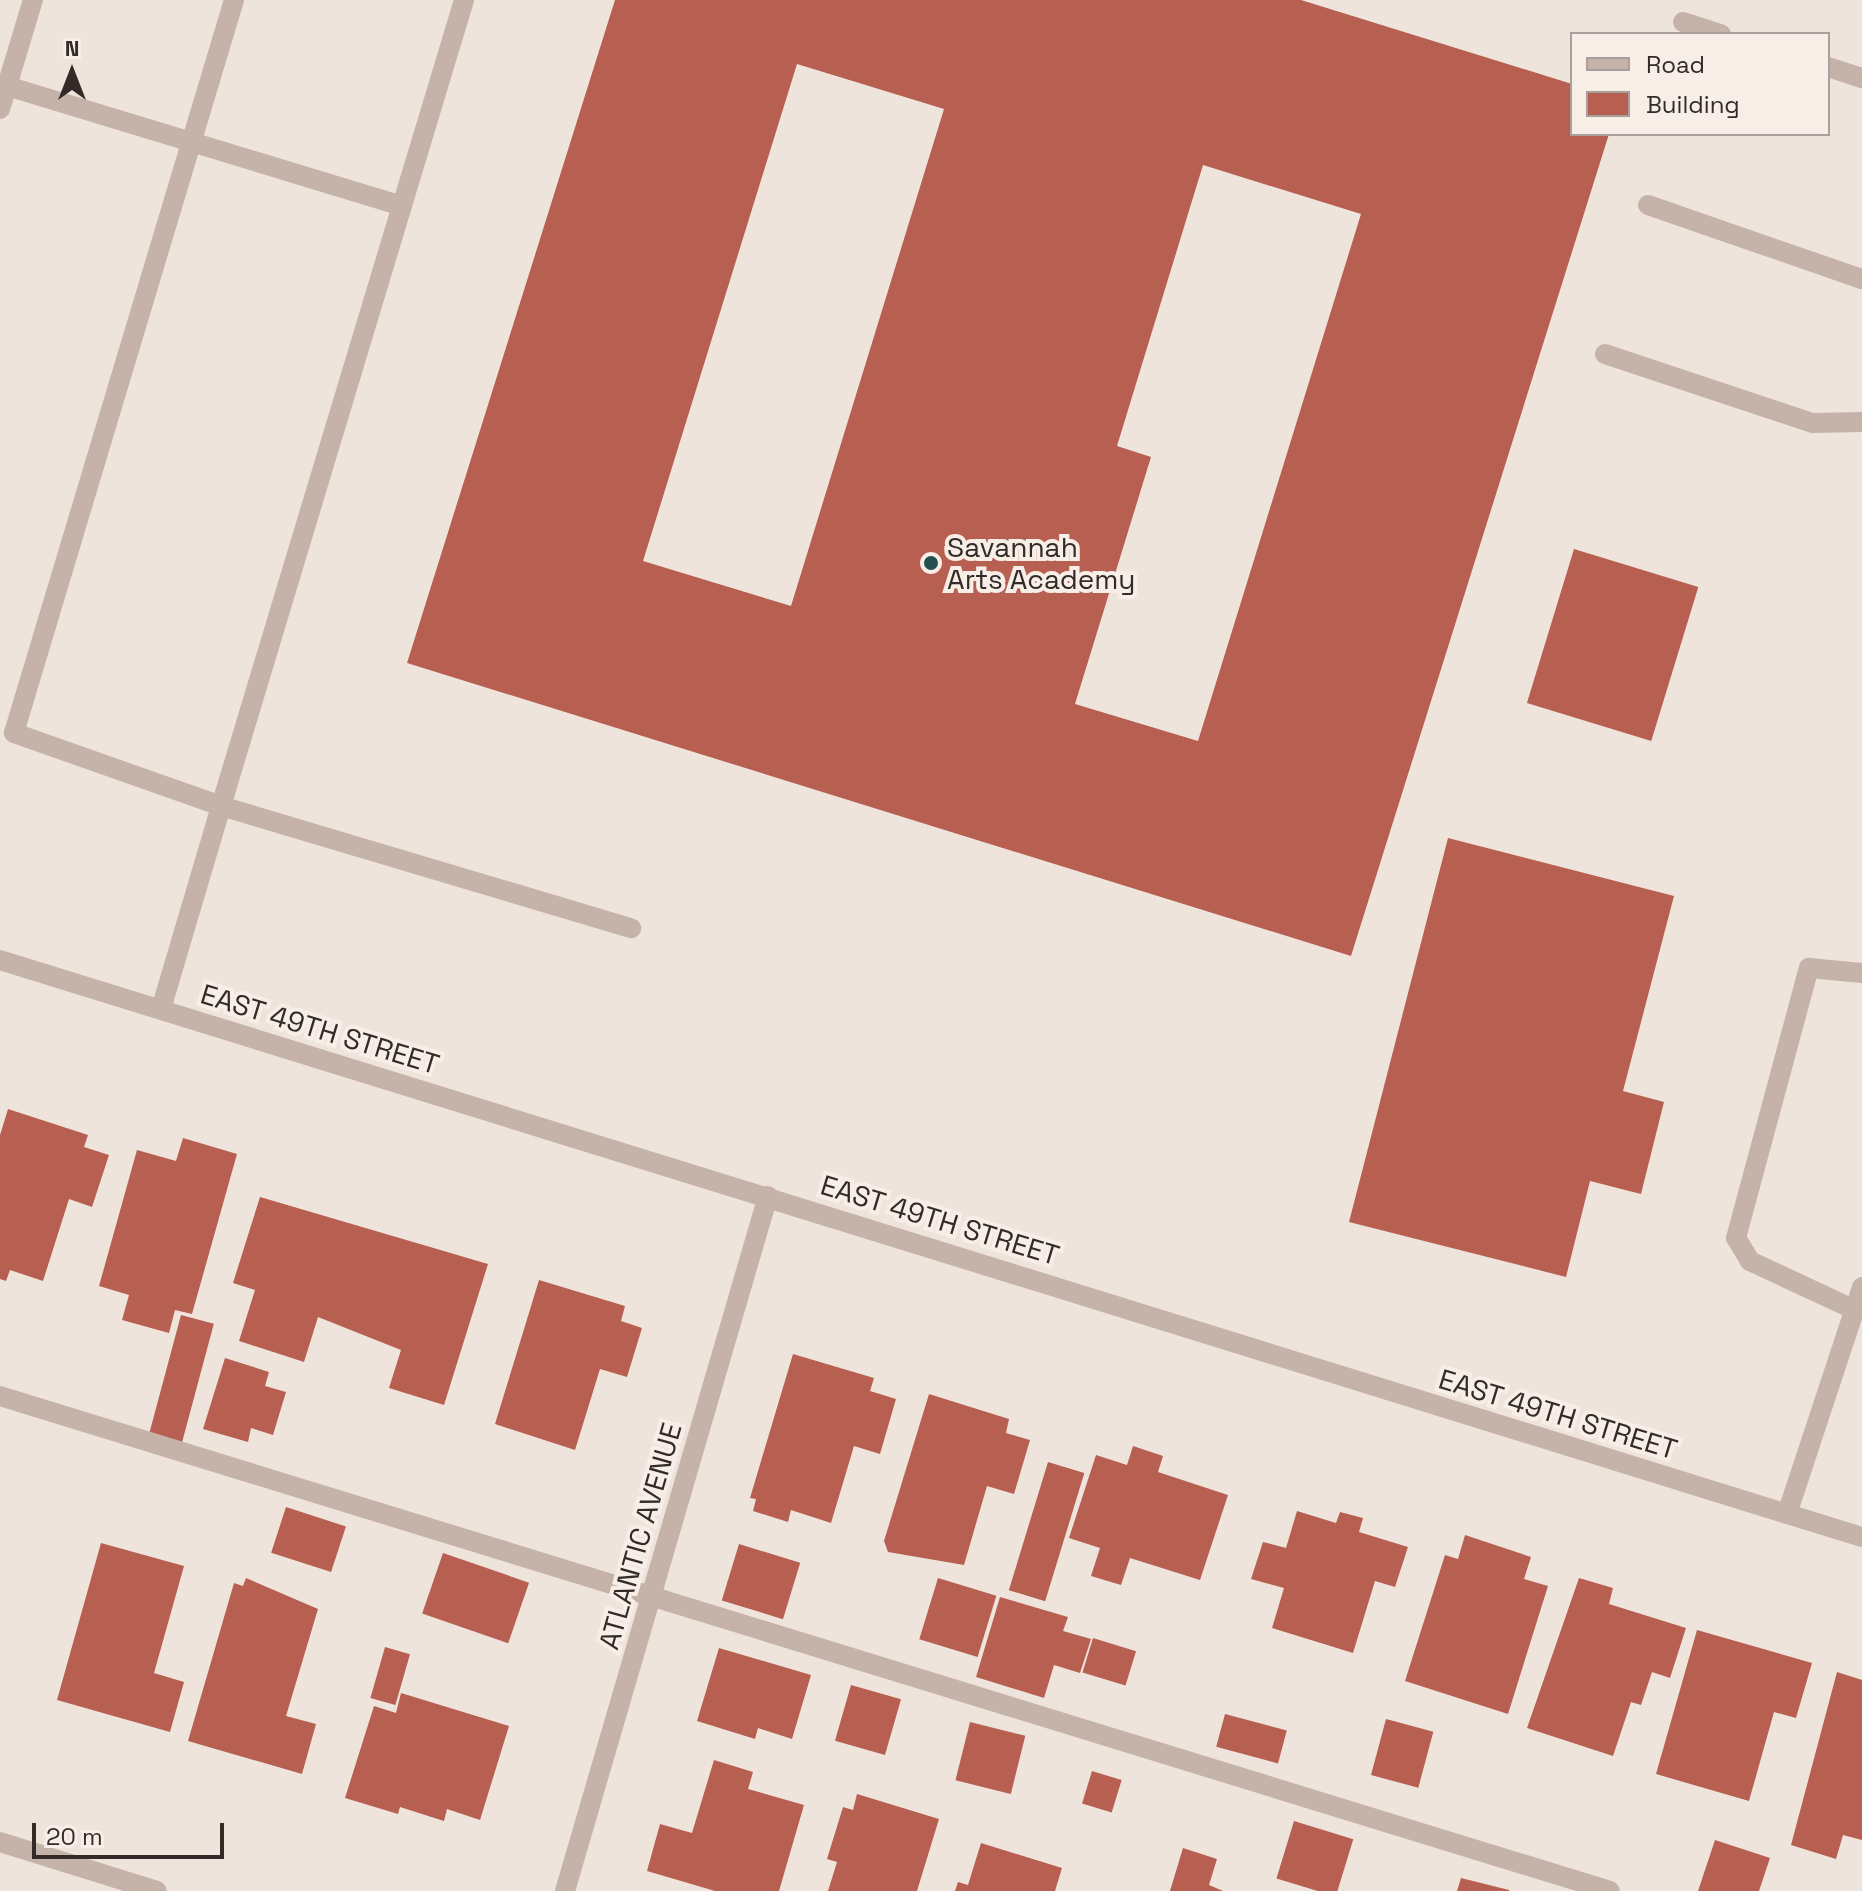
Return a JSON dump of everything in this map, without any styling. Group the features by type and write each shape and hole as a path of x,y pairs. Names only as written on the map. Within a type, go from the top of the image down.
{"street":[{"path":"0,109 4,84 33,0"},
{"path":"234,0 14,733 221,806 631,928"},
{"path":"161,1009 398,205 464,0"},
{"path":"1683,22 1715,32"},
{"path":"1830,68 1862,78"},
{"path":"4,84 398,205"},
{"path":"1648,205 1862,279"},
{"path":"1605,354 1813,423 1862,422"},
{"name":"EAST 49TH STREET","path":"0,960 1862,1537"},
{"path":"1855,1310 1750,1261 1736,1238 1809,968 1862,973"},
{"name":"ATLANTIC AVENUE","path":"565,1891 768,1196"},
{"path":"1787,1514 1862,1287"},
{"path":"0,1396 1610,1891"},
{"path":"0,1842 157,1891"}],"building":[{"name":"Savannah Arts Academy","path":"615,0 1301,0 1570,83 1570,136 1608,136 1351,956 407,663","holes":["797,64 944,109 791,606 643,561","1203,165 1361,214 1198,741 1075,704 1151,457 1117,446"]},
{"path":"1574,549 1698,587 1651,741 1527,703"},
{"path":"1448,838 1674,896 1623,1091 1664,1102 1641,1194 1590,1181 1566,1277 1349,1222"},
{"path":"8,1109 88,1135 84,1147 109,1155 92,1207 69,1199 43,1281 10,1270 6,1281 0,1279 0,1135"},
{"path":"183,1138 237,1154 192,1314 175,1310 169,1333 122,1320 129,1295 99,1286 137,1150 176,1161"},
{"path":"260,1197 488,1264 444,1405 389,1388 401,1350 318,1317 304,1362 239,1341 255,1290 233,1283"},
{"path":"539,1280 625,1306 621,1321 642,1328 627,1377 600,1369 575,1450 495,1424"},
{"path":"181,1315 214,1324 182,1443 149,1434"},
{"path":"793,1354 874,1378 870,1391 896,1399 880,1454 854,1446 831,1523 791,1510 788,1522 753,1511 756,1499 750,1498"},
{"path":"225,1358 269,1372 265,1386 286,1392 273,1435 251,1428 248,1442 203,1429"},
{"path":"929,1394 1009,1419 1006,1433 1030,1440 1014,1494 987,1486 964,1565 888,1552 884,1541"},
{"path":"1133,1446 1163,1456 1158,1472 1228,1495 1200,1580 1130,1558 1121,1585 1091,1576 1100,1548 1069,1538 1096,1455 1127,1465"},
{"path":"1048,1462 1084,1473 1045,1601 1009,1590"},
{"path":"286,1507 346,1526 331,1572 271,1553"},
{"path":"1297,1511 1336,1523 1340,1512 1363,1518 1359,1532 1408,1547 1395,1587 1375,1581 1353,1653 1272,1628 1284,1588 1251,1579 1263,1542 1286,1548"},
{"path":"1465,1535 1531,1557 1524,1579 1548,1586 1508,1714 1405,1681 1445,1555 1458,1559"},
{"path":"101,1543 184,1566 154,1673 184,1682 170,1732 57,1700"},
{"path":"739,1544 800,1563 783,1619 722,1600"},
{"path":"443,1553 529,1583 508,1643 422,1614"},
{"path":"246,1578 318,1609 286,1716 316,1724 302,1774 188,1741 234,1583 243,1586"},
{"path":"938,1578 996,1596 978,1657 919,1639"},
{"path":"1579,1578 1613,1588 1609,1604 1686,1628 1670,1678 1652,1672 1641,1705 1631,1702 1613,1756 1527,1728"},
{"path":"1000,1597 1068,1617 1063,1631 1091,1639 1080,1673 1054,1665 1044,1698 976,1677"},
{"path":"1697,1630 1812,1663 1796,1718 1774,1712 1749,1801 1656,1774"},
{"path":"1093,1638 1136,1651 1126,1686 1082,1672"},
{"path":"385,1647 410,1654 395,1705 370,1698"},
{"path":"719,1648 811,1675 792,1739 758,1728 755,1739 697,1721"},
{"path":"1837,1672 1862,1680 1862,1840 1843,1835 1836,1859 1791,1845"},
{"path":"851,1685 901,1699 885,1755 835,1741"},
{"path":"401,1693 509,1726 480,1820 447,1809 444,1821 400,1807 398,1814 345,1798 374,1706 396,1713"},
{"path":"1225,1714 1287,1731 1278,1763 1216,1747"},
{"path":"1386,1719 1433,1732 1418,1788 1371,1775"},
{"path":"970,1722 1025,1736 1011,1794 955,1780"},
{"path":"714,1760 753,1772 748,1789 804,1805 779,1891 715,1891 647,1871 660,1824 692,1833"},
{"path":"1092,1771 1122,1780 1112,1813 1082,1804"},
{"path":"857,1794 939,1819 917,1891 828,1891 837,1862 827,1859 843,1807 853,1810"},
{"path":"1294,1821 1353,1839 1337,1891 1318,1891 1276,1878"},
{"path":"1715,1840 1770,1858 1759,1891 1698,1891"},
{"path":"981,1843 1062,1868 1055,1891 955,1891 958,1882 968,1885"},
{"path":"1183,1848 1217,1859 1209,1885 1223,1891 1170,1891"},
{"path":"1461,1878 1509,1890 1509,1891 1457,1891"}],"place":[{"name":"Savannah Arts Academy","path":"931,563"}]}
